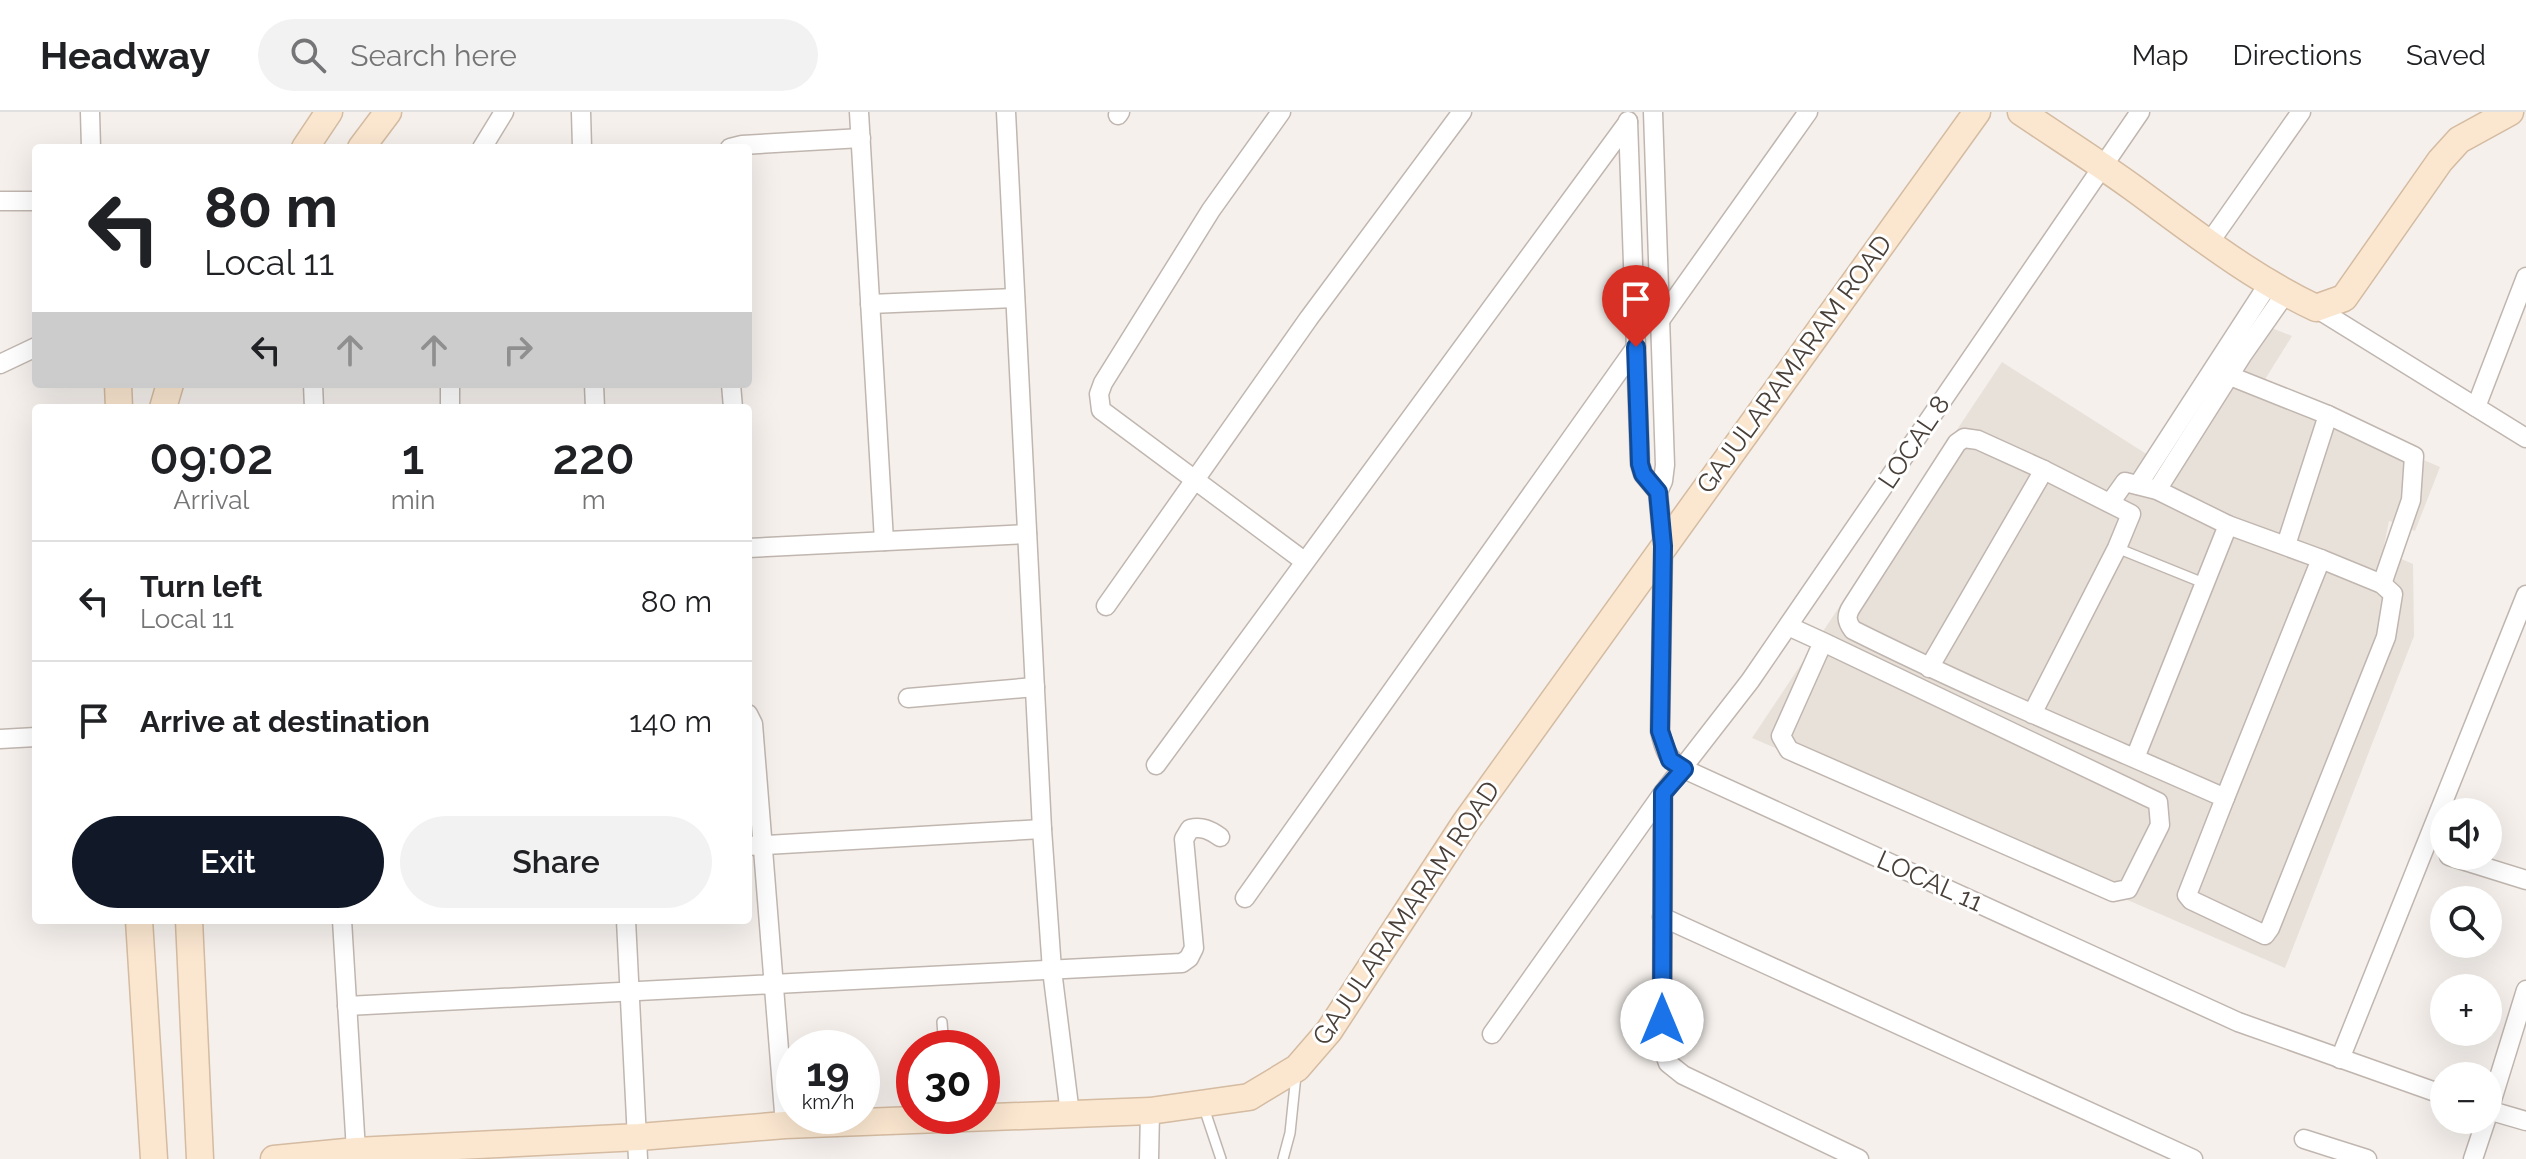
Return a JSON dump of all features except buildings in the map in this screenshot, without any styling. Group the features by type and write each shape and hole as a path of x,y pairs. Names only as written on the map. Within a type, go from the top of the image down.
{"main road":[{"path":"308,144 329,112"},
{"path":"364,144 388,112"},
{"name":"GAJULARAMARAM ROAD","path":"1000,1116 1150,1111 1249,1097 1297,1068 1329,1031 1465,823 1977,112"},
{"path":"2021,112 2103,166 2209,243 2277,288 2316,308 2344,298 2440,161 2459,140 2510,112"},
{"path":"139,924 154,1159"},
{"path":"189,924 200,1159"},
{"name":"GAJULARAMARAM ROAD","path":"274,1159 356,1151 534,1146 638,1148 776,1126"}],"street":[{"path":"90,112 91,144"},
{"path":"484,144 504,112"},
{"path":"581,112 582,144"},
{"path":"859,112 884,541"},
{"path":"1006,112 1042,829 1052,970 1070,1114"},
{"path":"1281,112 1211,210 1099,394 1101,410 1304,561"},
{"path":"1106,606 1309,318 1462,112"},
{"path":"1653,112 1665,465 1658,492 1663,546 1660,731 1670,760 1684,769"},
{"path":"1661,319 1808,112"},
{"name":"LOCAL 8","path":"1492,1034 1663,793 1684,769 1788,626 2140,112"},
{"path":"2209,243 2301,112"},
{"path":"1628,117 1640,464 1643,474 1658,492"},
{"path":"1156,765 1628,117"},
{"path":"752,144 861,138"},
{"path":"0,201 32,201"},
{"path":"1634,278 1659,276"},
{"path":"2476,407 2526,277"},
{"path":"2138,485 2222,371 2277,288"},
{"path":"870,304 1015,298"},
{"path":"2316,308 2526,438"},
{"path":"1245,898 1636,347"},
{"path":"0,364 32,349"},
{"path":"2222,371 2328,415 2414,456 2411,500 2382,584"},
{"path":"2157,490 2222,371"},
{"path":"2286,545 2328,415"},
{"path":"2032,714 2117,548 2131,514 2044,470 1978,440 1964,438 1957,443 1847,614 1847,623 1853,630 1929,668 2032,714 2225,798"},
{"path":"1929,668 2044,470"},
{"path":"2110,503 2125,482 2157,490 2228,525 2286,545 2321,559 2382,584 2393,594 2386,637 2265,935 2191,900 2187,895 2321,559"},
{"path":"2135,758 2228,525"},
{"path":"752,548 1027,534"},
{"path":"2340,1059 2526,595"},
{"path":"1788,626 1823,642 2158,802 2160,825 2128,889 2113,892 1789,750 1781,736 1823,642"},
{"path":"908,698 1035,687"},
{"path":"752,722 756,845 777,1030"},
{"path":"0,739 32,737"},
{"name":"LOCAL 11","path":"1684,769 2238,1022 2430,1090"},
{"path":"1663,793 1662,1046 1668,1063 1683,1075 1859,1159"},
{"path":"347,1006 1182,963 1194,948 1184,839 1190,829 1197,827 1209,829 1220,837"},
{"path":"756,845 1042,829"},
{"path":"2424,849 2430,851"},
{"path":"2494,870 2526,880"},
{"path":"1662,917 2193,1159"},
{"path":"342,924 356,1151"},
{"path":"626,924 638,1148"},
{"path":"2502,1066 2526,990"},
{"path":"1149,1159 1150,1111"},
{"path":"2502,1115 2526,1121"},
{"path":"2473,1159 2481,1134"},
{"path":"2304,1139 2367,1159"}],"lane":[{"path":"2117,548 2206,584"},
{"path":"942,1022 943,1030"},
{"path":"1283,1159 1290,1133 1297,1068"},
{"path":"1202,1103 1221,1159"}],"shaded area":[{"path":"2237,314 2292,336 2259,389 2440,467 2415,531 2389,521 2383,551 2413,564 2414,636 2285,968 1752,738 2002,362 2148,455"}],"route":[{"path":"1636,347 1640,464 1643,474 1658,492 1663,546 1660,731 1670,760 1684,769 1663,793 1662,1020"}]}
